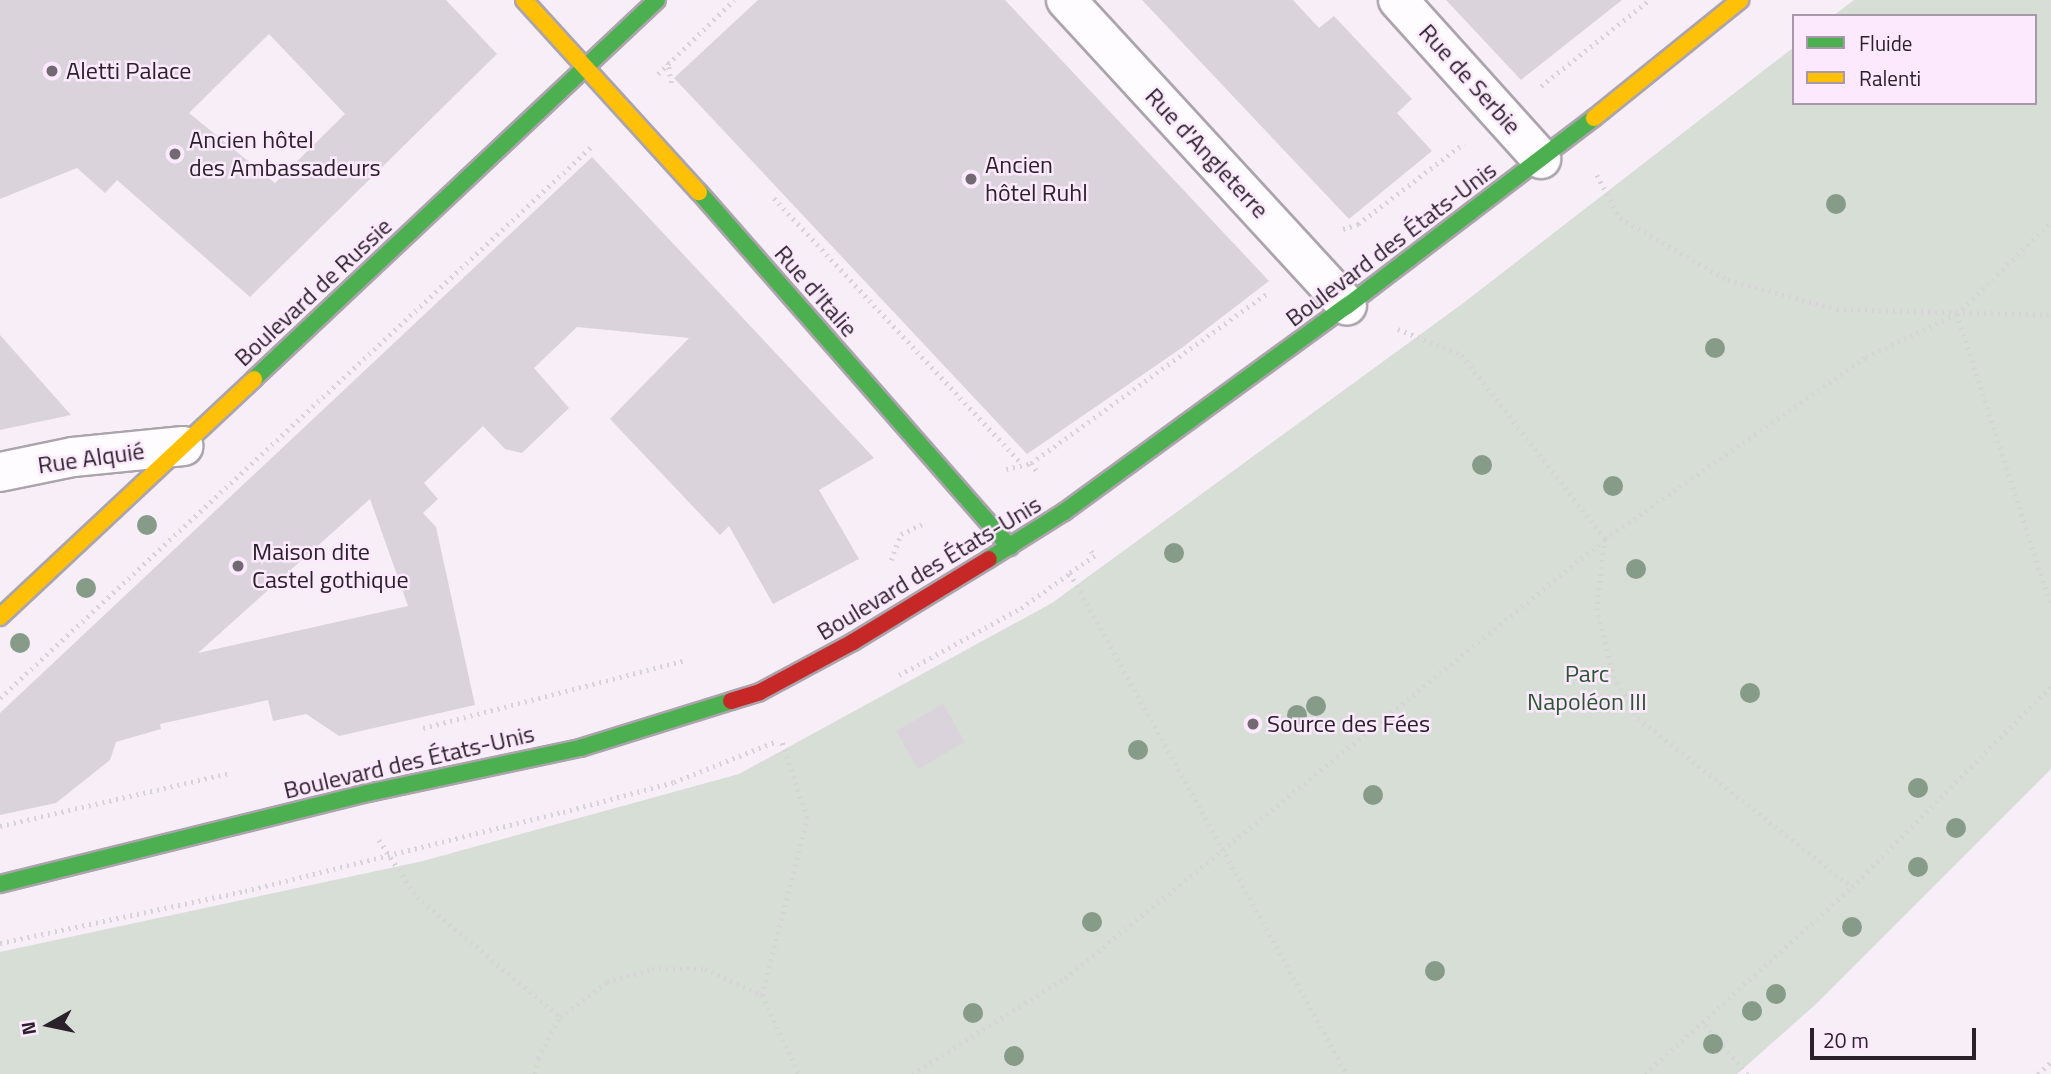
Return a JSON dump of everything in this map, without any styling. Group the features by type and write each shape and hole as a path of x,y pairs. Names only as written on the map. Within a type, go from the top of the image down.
{"main road":[{"name":"Rue d'Italie","path":"524,0 588,65 1010,547"},
{"name":"Boulevard de Russie","path":"0,617 657,0"},
{"name":"Boulevard des États-Unis","path":"0,884 368,793 580,748 760,692 853,642 1063,512 1348,306 1574,134 1740,0"}],"street":[{"name":"Rue d'Angleterre","path":"1066,0 1348,306"},
{"name":"Rue de Serbie","path":"1408,3 1541,159"},
{"name":"Rue Alquié","path":"0,472 73,457 183,446"}],"path":[{"path":"671,88 668,64 734,0"},
{"path":"1031,463 1272,290 1337,231 1358,224 1541,86"},
{"path":"1574,134 1620,218 1728,280 1837,309 2051,315"},
{"path":"0,698 595,143"},
{"path":"766,189 1021,464"},
{"path":"912,1074 1065,978 1227,851 1605,539 1866,358 1957,314 2051,222"},
{"path":"1348,306 1462,355 1605,539 1597,608 1614,676 1638,718 1852,887"},
{"path":"1957,314 2051,605"},
{"path":"889,680 1021,608 1095,556 1063,512"},
{"path":"880,566 892,559 901,534 936,518"},
{"path":"1070,573 1227,851 1347,1074"},
{"path":"414,730 692,659"},
{"path":"1646,1074 1705,1024 1852,887 2051,686"},
{"path":"0,943 389,856 674,782 793,733"},
{"path":"781,740 807,818 762,995 799,1074"},
{"path":"368,793 378,838 418,897 560,1017"},
{"path":"535,1074 538,1058 560,1017 607,982 652,969 705,969 762,995"},
{"path":"1705,1024 1747,1074"},
{"path":"2038,1074 2051,1062"}],"green space":[{"name":"Parc Napoléon III","path":"1854,0 2051,0 2051,769 1815,1005 1737,1074 0,1074 0,952 423,861 739,774 1052,603 1462,304 1792,49 1792,105 2037,105 2037,14 1836,14"}],"building":[{"name":"Ancien hôtel des Ambassadeurs","path":"0,0 446,0 497,54 250,297 117,180 105,193 77,168 0,199","holes":["269,34 345,114 275,183 189,113"]},
{"name":"Ancien hôtel Ruhl","path":"758,0 1005,0 1269,281 1183,347 1027,454 674,78"},
{"path":"1142,0 1293,0 1319,28 1334,16 1412,99 1397,113 1432,151 1349,219"},
{"path":"1446,0 1622,0 1521,80"},
{"path":"592,157 874,458 819,490 859,559 773,604 729,526 720,535 610,419 689,338 577,327 534,368 569,408 522,453 505,449 483,426 424,483 438,499 423,513 436,527 475,705 339,736 306,714 273,721 268,700 160,724 161,729 116,742 110,760 56,803 0,815 0,713","holes":["370,499 408,606 198,653"]},
{"path":"0,335 71,415 0,430"},
{"path":"943,704 965,742 918,769 896,731"}],"traffic: fast":[{"path":"254,379 657,0"},
{"path":"989,559 1064,512 1347,306 1594,118"},
{"path":"699,192 1010,547"},
{"path":"0,884 368,793 580,748 731,701"}],"traffic: slow":[{"path":"524,0 699,192"},
{"path":"1594,118 1740,0"},
{"path":"0,617 254,379"}],"traffic: jam":[{"path":"731,701 760,692 853,642 989,559"}],"place":[{"name":"Aletti Palace","path":"52,71"},
{"name":"Ancien hôtel des Ambassadeurs","path":"175,154"},
{"name":"Ancien hôtel Ruhl","path":"971,179"},
{"name":"Maison dite Castel gothique","path":"238,566"},
{"name":"Source des Fées","path":"1253,724"}]}
